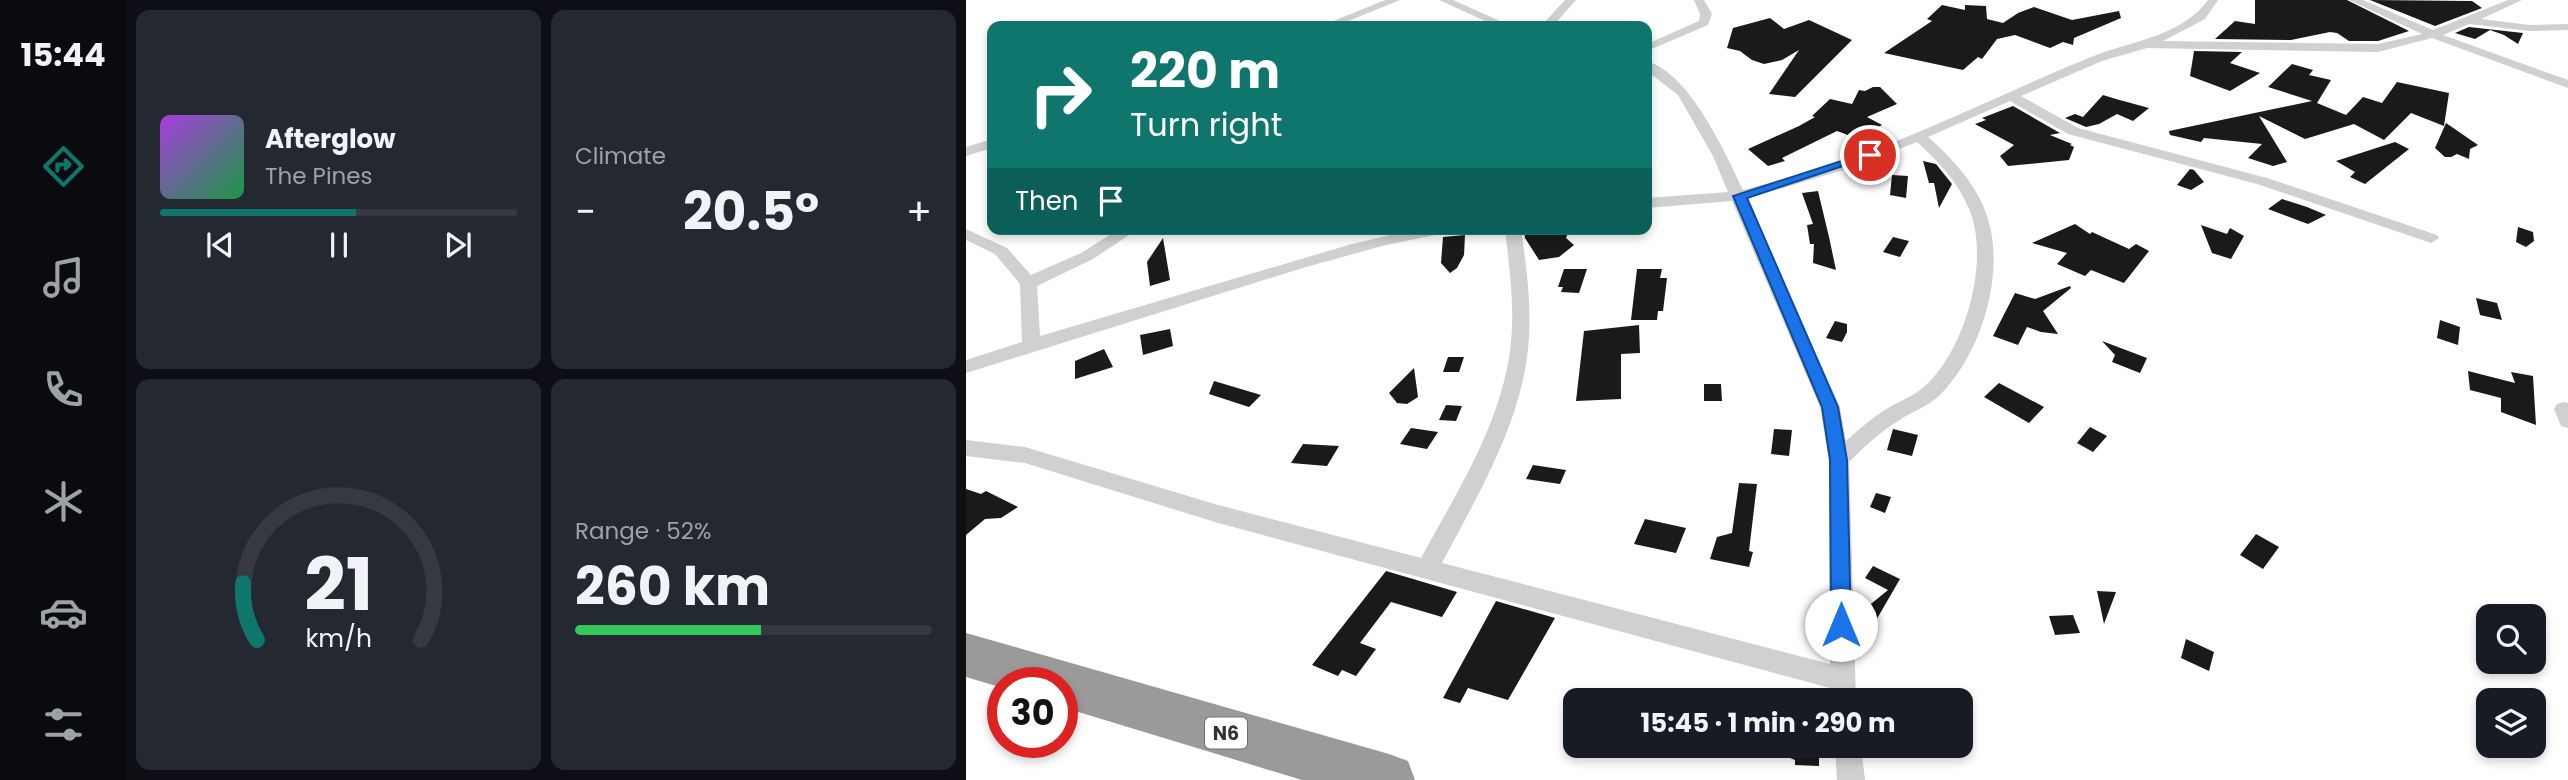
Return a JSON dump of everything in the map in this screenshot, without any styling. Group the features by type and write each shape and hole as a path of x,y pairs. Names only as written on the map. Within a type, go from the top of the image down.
{"highway":[{"path":"966,655 1006,667"},
{"name":"N6","path":"1078,689 1390,780"}],"street":[{"path":"1340,21 1395,0"},
{"path":"1444,0 1490,21"},
{"path":"1552,21 1571,0"},
{"path":"1652,46 1704,23 1706,14 1699,0"},
{"path":"1652,203 1740,196 1845,165 1919,136 2098,58 2146,44 2201,17 2213,0"},
{"path":"2354,0 2432,35 2568,84"},
{"path":"2146,44 2378,48 2432,35 2517,0"},
{"path":"2470,20 2530,28 2568,27"},
{"path":"1652,69 1683,93 1720,156 1740,196 1830,407 1839,460 1842,688"},
{"path":"2011,96 2073,131 2262,181 2431,238"},
{"path":"1839,460 1890,416 1933,390 1958,357 1978,306 1986,246 1979,212 1942,156 1919,136"},
{"path":"966,152 987,145"},
{"path":"966,234 1001,251 1028,283 1031,344"},
{"path":"1028,283 1087,256 1120,235"},
{"path":"966,367 1031,344 1392,235"},
{"path":"1427,569 1504,416 1516,371 1521,286 1514,235"},
{"path":"966,448 1025,456 1218,514 1427,569 1835,688"},
{"path":"1849,758 1851,780"}],"building":[{"path":"2255,0 2347,0 2409,31 2378,41 2349,41 2330,32 2291,40 2215,39 2235,21 2255,24"},
{"path":"2370,0 2472,1 2482,8 2435,26"},
{"path":"1942,5 1965,10 1965,5 1986,6 1987,19 2003,23 2034,7 2072,20 2119,11 2121,18 2074,38 2073,45 2063,42 2050,48 2015,35 1997,39 1982,59 1978,57 1963,70 1884,53 1932,21 1927,19"},
{"path":"1770,18 1784,29 1809,20 1852,40 1795,97 1769,94 1799,50 1782,60 1764,64 1752,60 1740,51 1727,48 1733,28"},
{"path":"2469,27 2523,33 2518,44 2490,30 2475,39 2455,33"},
{"path":"2194,51 2242,52 2230,63 2260,73 2230,91 2190,76"},
{"path":"2292,64 2313,70 2309,75 2331,80 2317,103 2346,115 2363,97 2382,103 2397,82 2449,93 2444,126 2411,113 2384,140 2354,124 2305,139 2259,116 2287,162 2273,166 2248,158 2262,144 2204,138 2201,142 2170,135 2169,131 2312,101 2268,87"},
{"path":"1880,87 1897,104 1867,117 1882,125 1866,134 1856,138 1837,131 1782,158 1785,161 1768,166 1748,149 1815,117 1812,116 1830,99 1852,104 1859,90 1865,91"},
{"path":"2103,95 2149,108 2133,121 2117,114 2099,124 2086,127 2065,118 2075,114 2083,117"},
{"path":"2013,106 2060,133 2050,135 2072,144 2070,145 2074,147 2069,160 2008,166 2000,156 2014,145 1975,124 1986,120 1982,118"},
{"path":"2446,123 2478,145 2470,149 2469,159 2457,154 2445,157 2435,148"},
{"path":"2395,142 2409,149 2365,184 2350,177 2355,172 2336,161"},
{"path":"1923,161 1936,164 1952,184 1939,208 1934,183 1929,183"},
{"path":"2190,169 2204,182 2191,190 2177,185"},
{"path":"1892,175 1908,176 1906,198 1890,195"},
{"path":"1818,191 1836,270 1813,263 1814,244 1810,244 1807,225 1813,224 1802,193"},
{"path":"2282,199 2326,215 2308,224 2268,209"},
{"path":"2075,224 2090,234 2092,232 2129,249 2136,244 2149,251 2124,283 2091,270 2085,276 2057,264 2067,253 2032,243"},
{"path":"2201,225 2227,234 2230,228 2244,236 2231,259 2212,253"},
{"path":"2518,227 2533,232 2534,241 2526,247 2516,242"},
{"path":"1465,235 1464,255 1457,268 1450,273 1441,263 1443,237"},
{"path":"1525,235 1567,235 1566,238 1574,245 1559,257 1539,260"},
{"path":"1893,237 1909,241 1900,257 1883,252"},
{"path":"1163,238 1170,280 1150,286 1147,262"},
{"path":"1564,269 1587,269 1579,293 1561,292 1563,287 1558,287"},
{"path":"1637,269 1662,269 1660,278 1667,278 1663,311 1658,311 1657,320 1631,320"},
{"path":"2070,286 2071,288 2043,311 2058,334 2027,327 2018,345 1993,336 2015,293 2035,299"},
{"path":"2476,298 2497,303 2502,320 2480,315"},
{"path":"2440,320 2460,327 2458,345 2437,338"},
{"path":"1835,321 1847,324 1847,332 1842,342 1826,338"},
{"path":"1639,325 1640,353 1621,354 1621,399 1576,401 1584,331"},
{"path":"1170,329 1173,346 1143,355 1140,335"},
{"path":"2102,341 2147,358 2140,373 2112,362 2115,355"},
{"path":"1104,349 1113,367 1075,379 1075,361"},
{"path":"1448,357 1464,357 1459,372 1443,372"},
{"path":"1414,368 1418,397 1407,404 1397,403 1389,393"},
{"path":"2468,371 2515,383 2511,372 2533,376 2536,425 2501,412 2501,398 2470,390"},
{"path":"1214,381 1261,395 1249,407 1209,394"},
{"path":"1999,383 2044,407 2029,423 1984,397"},
{"path":"1704,384 1721,384 1722,401 1704,401"},
{"path":"1446,405 1462,406 1456,421 1439,420"},
{"path":"2090,427 2107,436 2093,452 2077,443"},
{"path":"1411,428 1438,432 1427,449 1400,444"},
{"path":"1774,429 1792,430 1789,456 1771,454"},
{"path":"1893,429 1918,435 1912,456 1887,450"},
{"path":"1303,444 1339,446 1327,466 1291,463"},
{"path":"1533,465 1566,470 1560,484 1526,479"},
{"path":"1739,483 1757,484 1749,551 1753,552 1749,567 1710,559 1717,537 1732,533"},
{"path":"966,489 981,494 986,491 1018,507 1001,518 985,519 966,535"},
{"path":"1876,493 1891,497 1885,513 1870,507"},
{"path":"1645,519 1686,528 1676,553 1634,544"},
{"path":"2256,534 2279,547 2263,569 2240,555"},
{"path":"1873,566 1900,579 1871,629 1866,608 1888,590 1865,578"},
{"path":"1386,571 1457,592 1442,617 1391,602 1360,643 1376,649 1356,676 1342,670 1338,676 1312,665"},
{"path":"2097,591 2116,592 2104,624"},
{"path":"1496,601 1555,618 1508,700 1468,688 1460,703 1443,698"},
{"path":"2073,615 2080,633 2055,635 2049,616"},
{"path":"2186,639 2214,652 2209,671 2181,658"},
{"path":"1790,758 1819,758 1819,766 1795,765 1795,760"}],"route":[{"path":"1841,625 1839,460 1830,407 1740,196 1870,155"}]}
